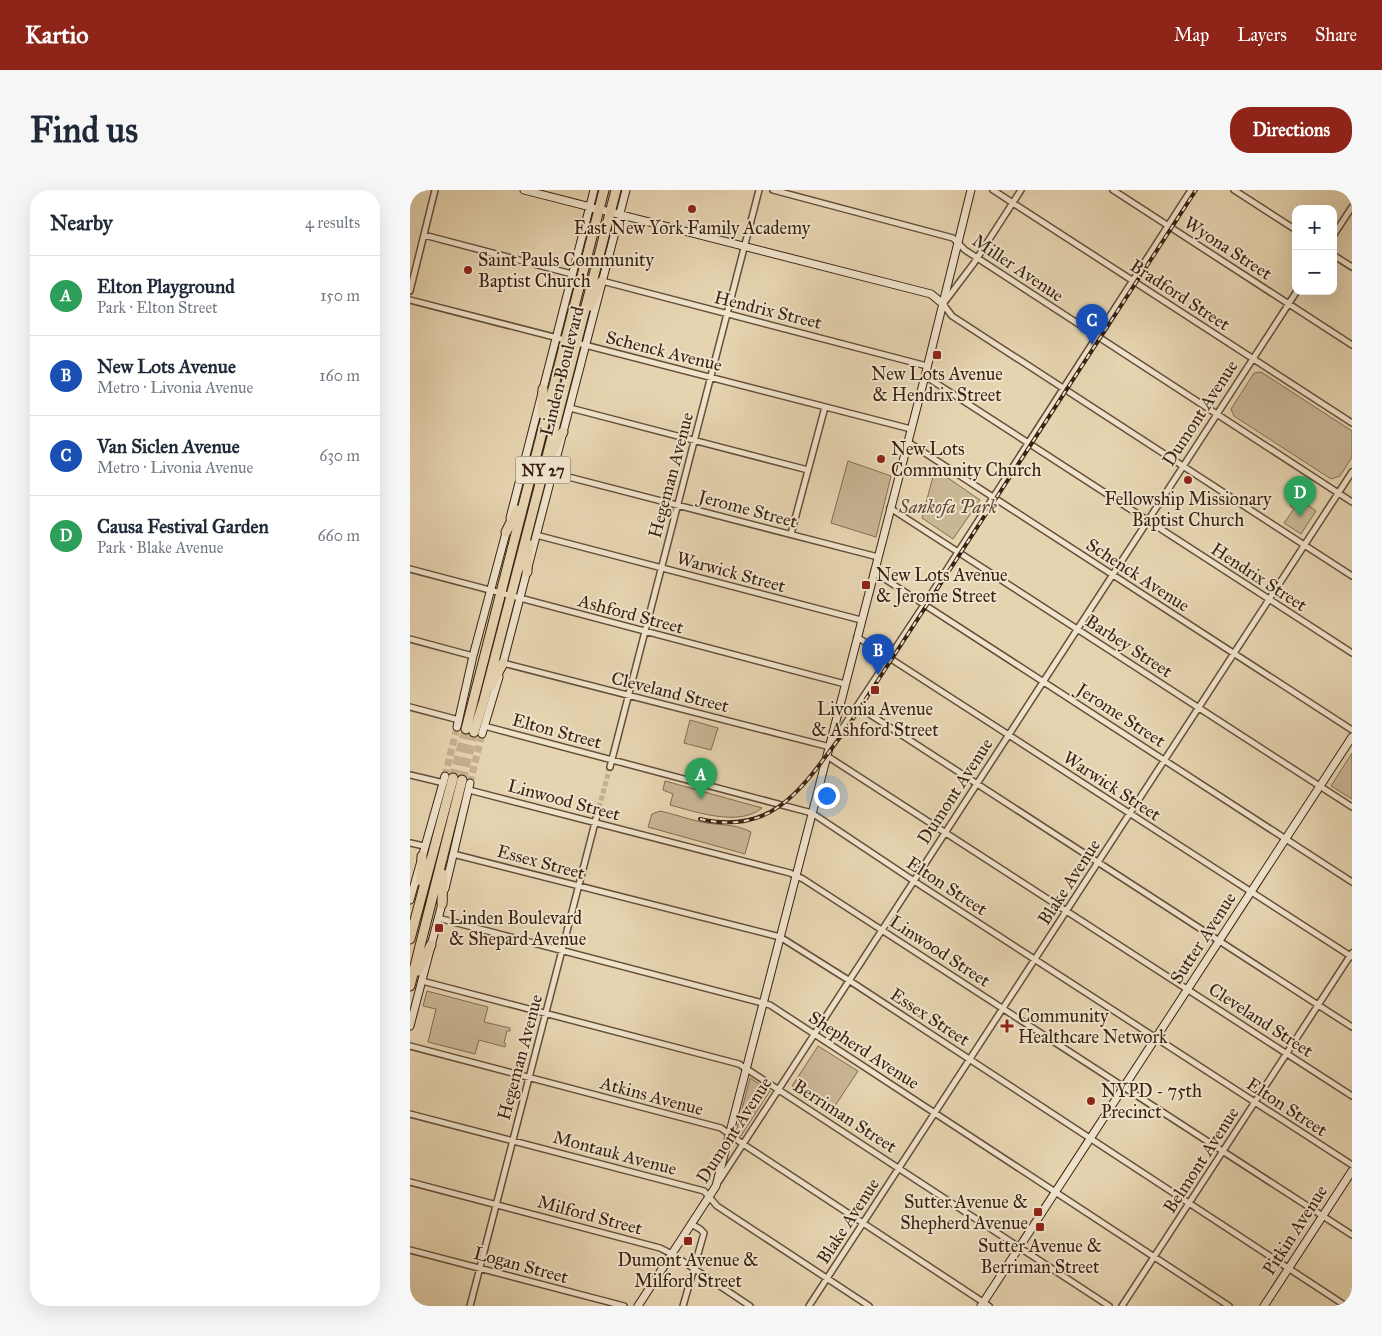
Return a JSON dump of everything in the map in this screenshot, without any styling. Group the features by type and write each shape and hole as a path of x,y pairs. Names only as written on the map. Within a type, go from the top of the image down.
{"highway":[{"name":"Linden Boulevard","path":"467,728 495,592 525,495 604,190"},
{"name":"Linden Boulevard","path":"467,728 484,700 515,597 529,525 576,343 615,213 616,190"},
{"path":"582,322 602,281"},
{"path":"542,428 543,389"},
{"path":"544,466 563,432"},
{"path":"506,532 525,495"},
{"path":"527,572 529,525"},
{"path":"484,700 503,663"},
{"path":"410,985 443,856 457,782"},
{"path":"410,937 420,898 457,782"},
{"path":"420,898 422,856"},
{"path":"442,904 443,856"},
{"path":"410,985 431,945"}],"street":[{"path":"410,290 435,190"},
{"path":"524,190 931,294 943,304 952,316 1352,576"},
{"name":"Linden Boulevard","path":"594,190 506,532 495,592 473,656 467,728 484,726 503,663 515,597 527,572 602,281 615,213 626,190"},
{"name":"Hegeman Avenue","path":"610,767 759,190"},
{"name":"Miller Avenue","path":"773,190 953,238 977,258 1352,502"},
{"path":"716,1186 925,376 971,190"},
{"name":"Bradford Street","path":"993,190 1352,423"},
{"path":"943,304 977,258 1021,190"},
{"name":"Wyona Street","path":"1114,190 1352,345"},
{"path":"830,747 924,605 1190,190"},
{"path":"1234,190 1292,227"},
{"path":"1337,230 1352,207"},
{"path":"424,235 572,274"},
{"path":"1337,258 1352,267"},
{"name":"Hendrix Street","path":"602,281 927,366"},
{"name":"Dumont Avenue","path":"638,1306 1295,295"},
{"name":"Schenck Avenue","path":"410,300 911,429"},
{"name":"Hendrix Street","path":"925,376 1352,653"},
{"path":"791,534 824,407"},
{"path":"570,408 808,470"},
{"name":"Schenck Avenue","path":"908,442 1352,730"},
{"name":"Blake Avenue","path":"809,1306 971,1060 1352,472"},
{"name":"Jerome Street","path":"553,473 878,557"},
{"name":"Barbey Street","path":"890,508 1352,807"},
{"name":"Warwick Street","path":"536,535 861,620"},
{"name":"Ashford Street","path":"410,569 845,684"},
{"name":"Jerome Street","path":"874,572 1352,882"},
{"name":"Warwick Street","path":"857,637 1351,955"},
{"path":"410,639 473,656"},
{"name":"Cleveland Street","path":"503,663 830,747"},
{"path":"857,706 1352,1027"},
{"path":"410,707 467,728"},
{"name":"Elton Street","path":"484,726 812,813 914,882 1352,1166"},
{"name":"Sutter Avenue","path":"985,1305 1020,1247 1352,736"},
{"name":"Cleveland Street","path":"827,756 1352,1096"},
{"name":"Linwood Street","path":"410,774 457,782 595,822 796,876 883,930 1352,1235"},
{"path":"410,900 424,846 457,782"},
{"path":"410,1026 453,854 457,782"},
{"name":"Hegeman Avenue","path":"470,1306 597,815"},
{"path":"410,843 424,846"},
{"name":"Essex Street","path":"453,854 780,937 850,980 1346,1306"},
{"name":"Shepherd Avenue","path":"438,918 770,1005 1229,1306"},
{"name":"Belmont Avenue","path":"1122,1306 1351,955"},
{"name":"Berriman Street","path":"422,982 739,1064 1109,1306"},
{"name":"Atkins Avenue","path":"410,1046 721,1128 985,1305"},
{"name":"Montauk Avenue","path":"410,1114 704,1191 708,1198 717,1206 869,1306"},
{"name":"Pitkin Avenue","path":"1264,1306 1352,1171"},
{"name":"Milford Street","path":"410,1182 660,1248 750,1306"},
{"path":"683,1306 704,1233 700,1228 691,1224"},
{"name":"Logan Street","path":"410,1250 624,1306"}],"green space":[{"path":"1261,372 1352,431 1352,457 1340,476 1331,479 1234,416 1231,409 1254,373"},
{"path":"848,461 891,476 876,537 831,523"},
{"name":"Sankofa Park","path":"935,469 980,500 953,539 922,518"},
{"path":"1296,497 1316,511 1301,534 1284,523 1294,509 1290,506"},
{"path":"690,720 718,728 711,750 684,743"},
{"path":"1352,753 1352,799 1331,786"},
{"path":"665,781 762,808 753,814 742,817 730,817 704,814 680,808 670,805 673,794 663,790"},
{"path":"660,811 701,822 739,827 751,832 745,854 648,827 652,814"},
{"path":"427,991 488,1007 484,1022 510,1028 510,1031 507,1031 505,1047 479,1040 475,1054 428,1042 436,1009 423,1006"},
{"path":"818,1046 858,1071 831,1112 792,1086"},
{"path":"750,1078 770,1091 741,1136 736,1132"}],"tunnel":[{"path":"445,776 457,727"},
{"path":"453,778 466,729"},
{"path":"462,780 474,732"},
{"path":"470,783 482,734"},
{"path":"597,815 610,767"}],"railway":[{"path":"700,819 727,822 750,820 770,812 787,800 818,767 847,728 1196,190"}],"place":[{"name":"East New York Family Academy","path":"692,209"},
{"name":"Saint Pauls Community Baptist Church","path":"468,270"},
{"name":"Van Siclen Avenue","path":"1092,345"},
{"name":"New Lots Avenue & Hendrix Street","path":"937,355"},
{"name":"New Lots Community Church","path":"881,459"},
{"name":"Fellowship Missionary Baptist Church","path":"1188,480"},
{"name":"Causa Festival Garden","path":"1300,517"},
{"name":"New Lots Avenue & Jerome Street","path":"866,585"},
{"name":"New Lots Avenue","path":"878,675"},
{"name":"Livonia Avenue & Ashford Street","path":"875,690"},
{"name":"Elton Playground","path":"701,799"},
{"name":"Linden Boulevard & Shepard Avenue","path":"439,928"},
{"name":"Community Healthcare Network","path":"1007,1026"},
{"name":"NYPD - 75th Precinct","path":"1091,1101"},
{"name":"Sutter Avenue & Shepherd Avenue","path":"1038,1212"},
{"name":"Sutter Avenue & Berriman Street","path":"1040,1227"},
{"name":"Dumont Avenue & Milford Street","path":"688,1241"}]}
